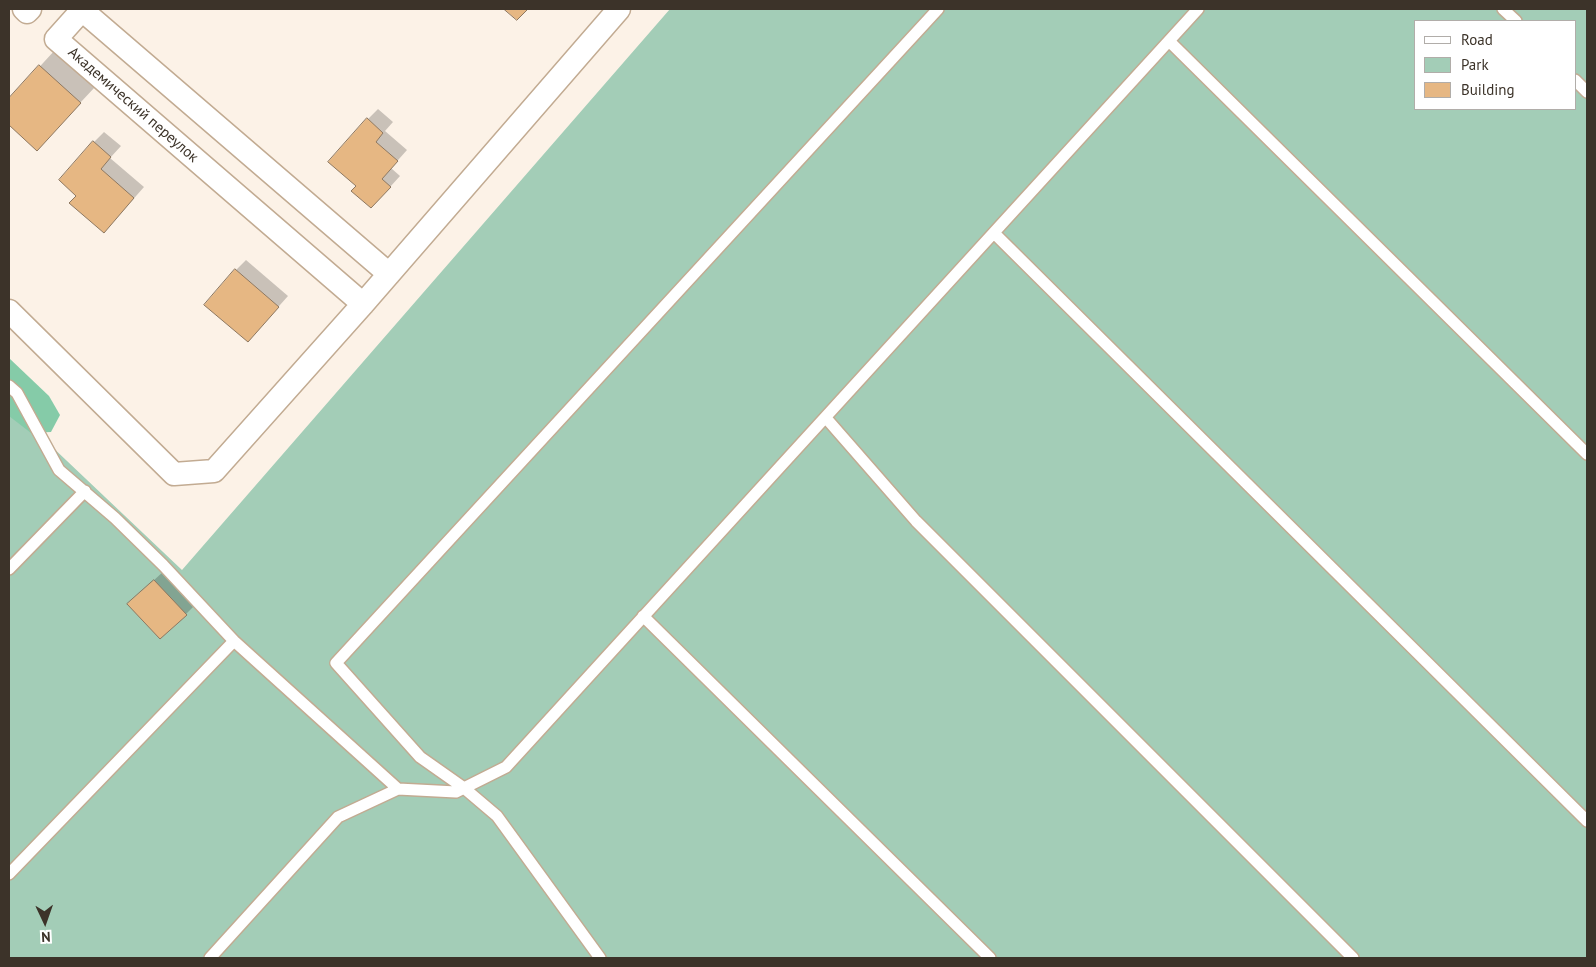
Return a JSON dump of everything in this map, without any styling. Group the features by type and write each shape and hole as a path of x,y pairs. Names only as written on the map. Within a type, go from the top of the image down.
{"street":[{"path":"24,9 27,12 30,9"},
{"path":"9,311 174,474 214,470 363,304 620,9"},
{"name":"Академический переулок","path":"363,304 56,39 82,10 389,274"}],"lane":[{"path":"600,958 497,816 464,788 420,757 336,663 938,9"},
{"path":"216,956 338,817 398,789 456,792 506,767 1198,9"},
{"path":"1503,9 1515,20"},
{"path":"1169,41 1587,454"},
{"path":"1576,81 1587,92"},
{"path":"994,233 1587,821"},
{"path":"9,386 18,393 59,470 116,518 234,641 398,789"},
{"path":"826,418 916,521 1353,958"},
{"path":"9,569 85,491"},
{"path":"644,616 990,958"},
{"path":"9,874 234,641"}],"green space":[{"path":"670,9 1587,9 1587,958 9,958 9,406 182,570"},
{"path":"9,358 49,396 60,415 51,432 31,433 9,416"}],"building":[{"path":"504,9 528,9 517,20"},
{"path":"39,65 81,103 37,151 9,125 9,98"},
{"path":"367,118 383,133 376,142 398,161 382,179 391,187 371,208 351,191 356,186 328,162"},
{"path":"93,141 111,157 101,169 134,198 104,233 69,203 76,196 59,180"},
{"path":"235,269 279,307 248,342 204,305"},
{"path":"154,580 187,615 160,639 127,604"}]}
